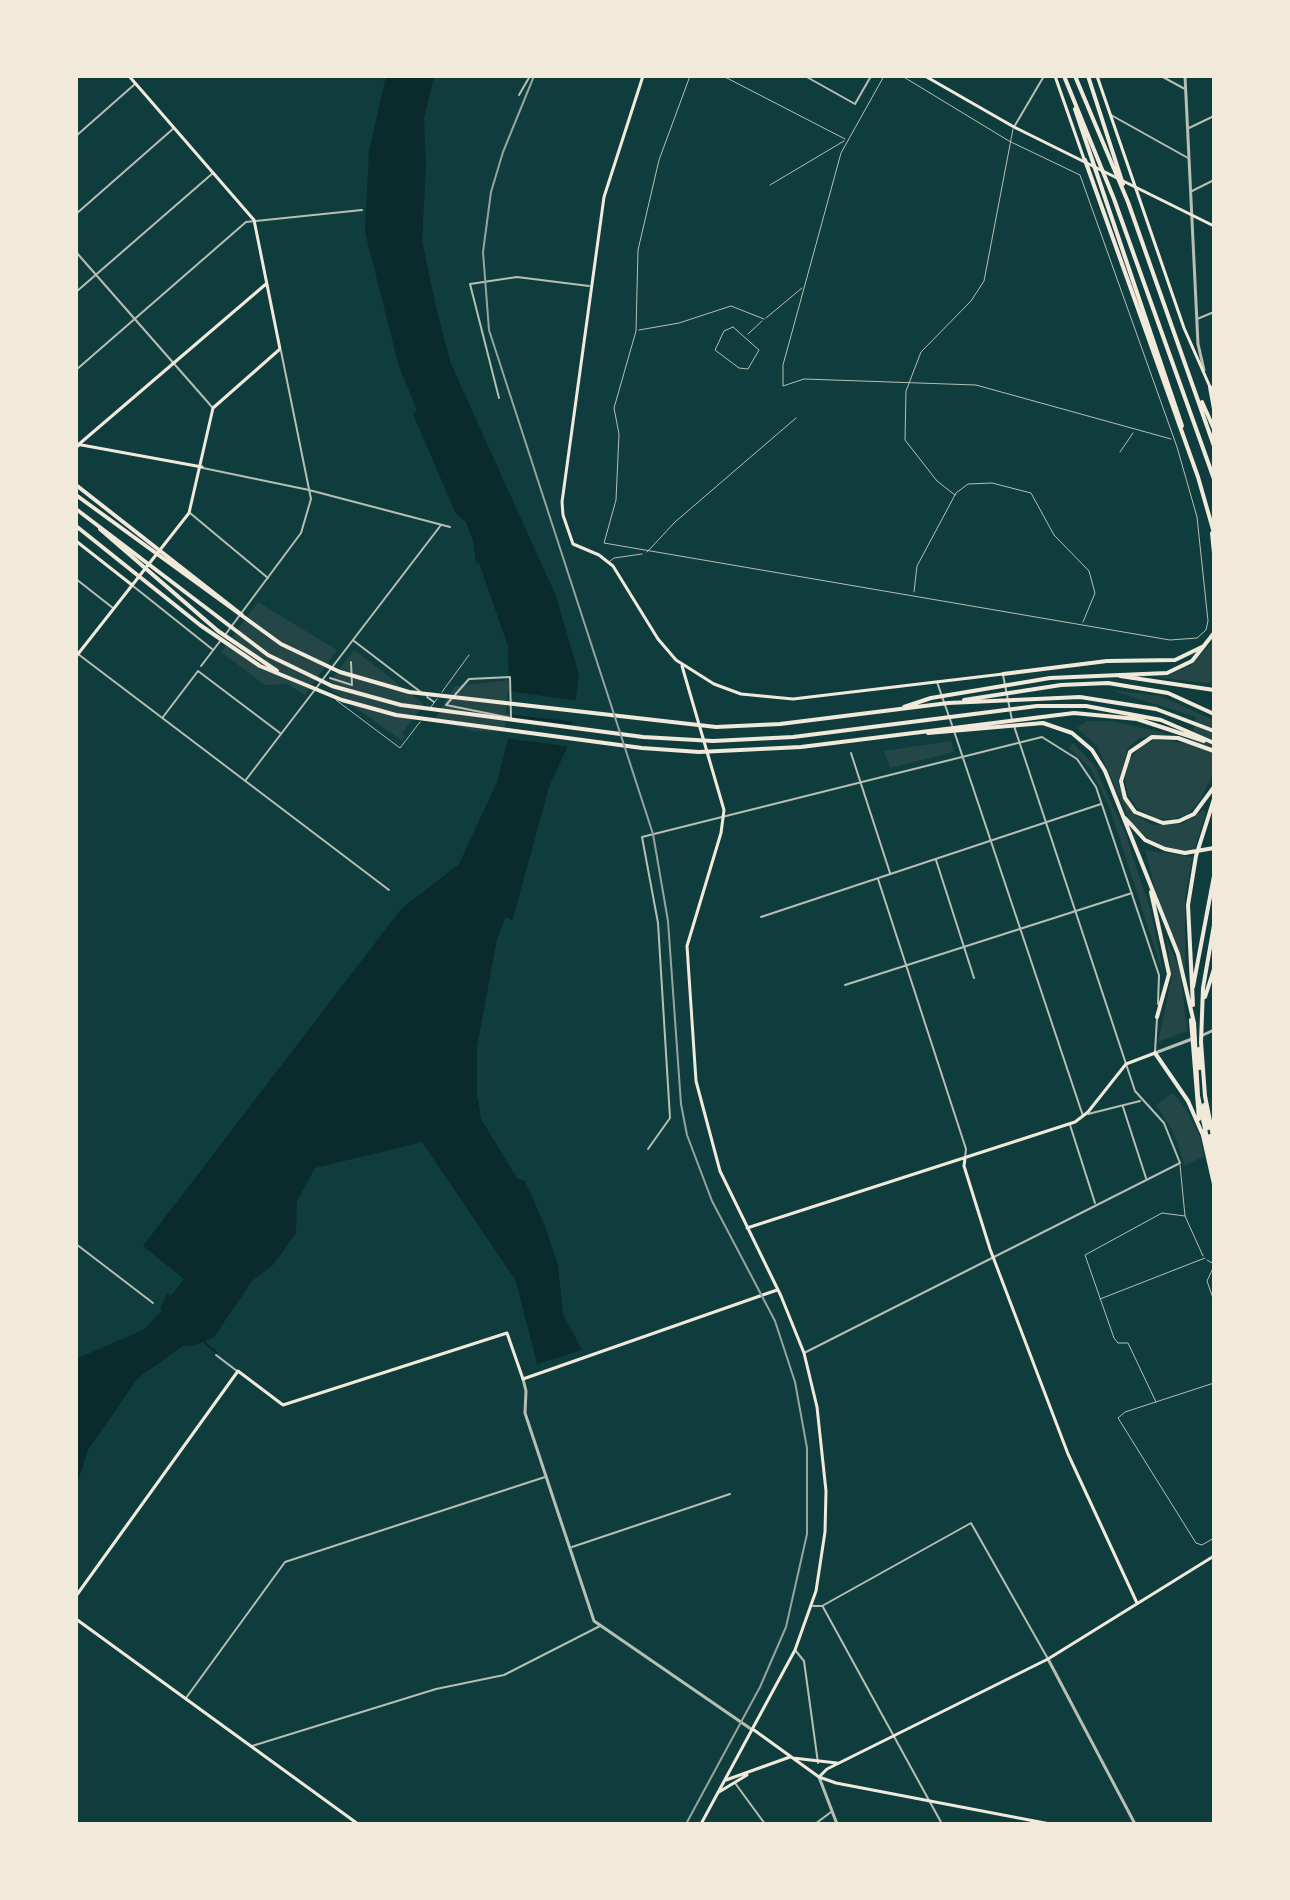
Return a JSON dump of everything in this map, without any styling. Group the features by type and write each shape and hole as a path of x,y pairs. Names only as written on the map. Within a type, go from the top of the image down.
{"highway":[{"path":"1064,76 1108,182 1214,479"},
{"path":"1075,76 1128,202 1214,446"},
{"path":"1088,76 1105,119 1128,202"},
{"path":"1070,91 1081,132 1163,363 1214,531"},
{"path":"1088,162 1185,440"},
{"path":"1193,383 1214,429"},
{"path":"1210,387 1214,409"},
{"path":"76,485 259,629 298,653 340,672 383,686 448,698 707,727 771,725 1080,683 1119,684 1168,693 1214,714"},
{"path":"76,495 146,547 168,559"},
{"path":"76,509 204,619 285,676"},
{"path":"1210,519 1214,553"},
{"path":"76,526 200,625 260,666 342,700 396,715 642,748 735,752 1025,723 1054,726 1088,745 1102,766 1181,963 1194,1023"},
{"path":"137,559 283,663 365,697 426,710 643,737 713,741 782,738 1020,708 1069,705 1114,709 1214,744"},
{"path":"896,710 931,698 1013,684 1105,674 1172,671 1192,661 1214,633"},
{"path":"1003,674 1107,661 1175,660 1209,642"},
{"path":"1105,674 1214,690"},
{"path":"948,703 1017,698 1107,699 1156,709 1214,731"},
{"path":"899,735 1074,713 1116,716 1193,737 1214,751"},
{"path":"1193,737 1157,736 1136,745 1122,771 1125,798 1143,817 1169,823 1194,814 1214,787"},
{"path":"1214,799 1194,864 1188,914 1198,1096 1214,1171"},
{"path":"1121,813 1137,833 1160,848 1185,853 1214,848"},
{"path":"1214,876 1194,981 1191,1042 1198,1114 1214,1184"},
{"path":"1147,878 1169,974 1157,1017"},
{"path":"1214,925 1203,988 1201,1042 1205,1096 1214,1141"},
{"path":"1214,969 1199,1019 1199,1060 1214,1153"},
{"path":"1205,997 1214,978"},
{"path":"1155,1053 1188,1101 1209,1149"}],"main road":[{"path":"77,655 189,513 202,467 213,408 280,349 254,220 129,76"},
{"path":"643,76 606,188 562,502 563,519 572,543 609,562 660,642 682,666 727,690 779,700 1003,674"},
{"path":"925,76 1014,127 1214,226"},
{"path":"1055,76 1088,162"},
{"path":"1097,76 1184,328 1214,396"},
{"path":"77,445 266,284"},
{"path":"77,445 202,467"},
{"path":"76,541 132,585"},
{"path":"682,666 721,794 724,816 690,930 687,967 693,1058 704,1119 720,1171 804,1353 817,1407 826,1491 825,1532 812,1606 795,1650 701,1824"},
{"path":"747,1228 1069,1124 1085,1115 1126,1064 1155,1053"},
{"path":"965,1158 964,1166 993,1256 1070,1460 1137,1603"},
{"path":"76,1596 238,1371 283,1405 507,1333 523,1379 777,1290"},
{"path":"819,1777 1048,1659 1214,1556"},
{"path":"76,1619 358,1824"},
{"path":"753,1729 819,1777 1050,1824"},
{"path":"726,1780 790,1757 818,1763 841,1763"},
{"path":"718,1793 753,1770"}],"street":[{"path":"519,95 530,76"},
{"path":"805,76 855,104 871,76"},
{"path":"1014,127 1044,76"},
{"path":"1161,76 1186,89"},
{"path":"1185,76 1197,319 1204,370"},
{"path":"76,136 136,84"},
{"path":"1111,115 1189,159"},
{"path":"1188,129 1214,116"},
{"path":"76,214 174,128"},
{"path":"76,292 213,173"},
{"path":"1191,191 1214,180"},
{"path":"76,370 246,222 362,210"},
{"path":"76,252 213,408"},
{"path":"499,398 470,284 517,277 592,286"},
{"path":"1197,319 1214,312"},
{"path":"201,666 301,533 311,499 280,349"},
{"path":"1206,378 1214,374"},
{"path":"202,467 309,490 450,527"},
{"path":"189,513 268,578"},
{"path":"245,781 441,525"},
{"path":"76,579 114,608"},
{"path":"132,585 213,650"},
{"path":"353,640 434,702"},
{"path":"77,655 389,890"},
{"path":"330,678 352,685 351,662"},
{"path":"162,718 198,671 281,734"},
{"path":"804,1353 1180,1163 1167,1127 1142,1101 1126,1064 1019,741 1003,674"},
{"path":"510,677 511,718 446,705 469,679 510,677"},
{"path":"937,680 1018,929 1085,1115 1142,1101"},
{"path":"317,687 336,700"},
{"path":"648,1149 667,1125 670,1113 658,923 642,837 1019,741 1039,737 1064,749 1089,775 1103,803 1159,978 1155,1053 1214,1030"},
{"path":"851,753 890,874"},
{"path":"761,917 1103,803"},
{"path":"935,859 974,978"},
{"path":"878,878 966,1149 965,1158"},
{"path":"845,985 1132,893"},
{"path":"1123,1107 1147,1179"},
{"path":"1069,1124 1095,1205"},
{"path":"76,1244 153,1303"},
{"path":"216,1355 238,1371"},
{"path":"523,1379 525,1413 590,1614 601,1626 753,1729"},
{"path":"185,1699 285,1562 545,1477"},
{"path":"568,1548 730,1494"},
{"path":"812,1606 822,1606 971,1523 1048,1659 1135,1824"},
{"path":"822,1606 942,1824"},
{"path":"251,1746 436,1689 504,1675 601,1626"},
{"path":"795,1650 804,1661 818,1763"},
{"path":"819,1777 837,1824"},
{"path":"734,1783 765,1824"},
{"path":"815,1824 831,1812"}],"lane":[{"path":"690,76 659,160 639,246 636,331 615,402 618,426 616,500 604,543 645,553 1175,640 1197,638 1208,623 1198,521 1174,439 1080,175 1009,141 902,76"},
{"path":"723,76 847,140"},
{"path":"884,76 847,140 783,365 783,386 804,379 981,386 1174,439"},
{"path":"955,495 937,481 904,437 909,383 924,348 967,307 984,281 1014,127"},
{"path":"770,185 847,140"},
{"path":"746,336 805,286"},
{"path":"636,331 679,323 731,306 764,319"},
{"path":"730,327 746,336 759,353 748,369 736,366 715,350 716,342 730,327"},
{"path":"609,562 614,558 645,553 675,522 796,418"},
{"path":"1120,452 1134,430"},
{"path":"914,595 917,566 955,495 964,486 983,482 1029,492 1039,503 1061,544 1087,568 1093,581 1093,601 1082,624"},
{"path":"336,700 400,748 469,655"},
{"path":"1180,1163 1185,1216 1205,1258 1214,1265 1207,1281 1214,1301"},
{"path":"1156,1402 1128,1343 1114,1339 1085,1255 1160,1214 1172,1212 1185,1216"},
{"path":"1100,1299 1205,1258"},
{"path":"1214,1383 1119,1416 1120,1424 1195,1541 1202,1545 1214,1538"}],"shaded area":[{"path":"386,76 434,76 424,118 426,166 422,241 436,307 451,364 556,596 579,675 570,741 549,787 484,1024 477,1092 481,1119 517,1178 525,1181 545,1226 558,1265 563,1314 582,1350 537,1364 516,1281 422,1142 315,1168 297,1201 296,1233 273,1265 252,1281 214,1337 193,1346 183,1346 138,1378 88,1450 76,1487 76,1359 145,1329 162,1310 160,1308 167,1294 171,1296 184,1279 143,1246 401,909 459,864 497,782 510,732 508,646 479,563 476,564 473,540 466,522 456,514 413,414 417,410 399,367 365,232 369,151"},
{"path":"258,602 337,650 305,695 287,684 265,685 221,652"},
{"path":"1214,640 1214,684 1155,677 1168,676 1191,665"},
{"path":"354,650 424,704 402,733 405,736 402,741 326,686"},
{"path":"511,680 510,732 474,731 434,720 455,686"},
{"path":"1110,690 1160,696 1214,720 1214,771 1201,799 1189,813 1173,819 1155,818 1137,808 1128,794 1125,778 1129,760 1140,748 1155,739 1191,744 1196,717"},
{"path":"1087,721 1111,721 1170,734 1140,738 1128,748 1118,783 1132,813 1152,825 1182,824 1203,810 1206,812 1194,851 1176,851 1155,844 1131,823 1097,746 1077,728"},
{"path":"951,741 954,752 890,768 884,751"},
{"path":"1073,743 1094,765 1125,833 1151,912 1164,977 1109,806 1090,768 1069,748"},
{"path":"1145,850 1192,857 1185,899 1185,970 1158,899"},
{"path":"1166,937 1180,971 1187,1031 1158,1042 1172,977"},
{"path":"1173,1093 1186,1109 1200,1137 1204,1156 1185,1166 1174,1134 1156,1105"}],"pier":[{"path":"507,691 579,701 577,722 506,714"},
{"path":"506,716 576,725 572,747 504,738"},
{"path":"506,917 513,921 483,1035 482,1097 477,1099 477,1047 497,939"}],"waterway":[{"path":"202,1340 217,1353"}],"railway":[{"path":"534,76 503,152 491,192 483,252 489,330 653,834 668,921 681,1104 687,1135 712,1201 775,1321 795,1382 807,1448 807,1534 786,1627 760,1687 686,1824"}]}
